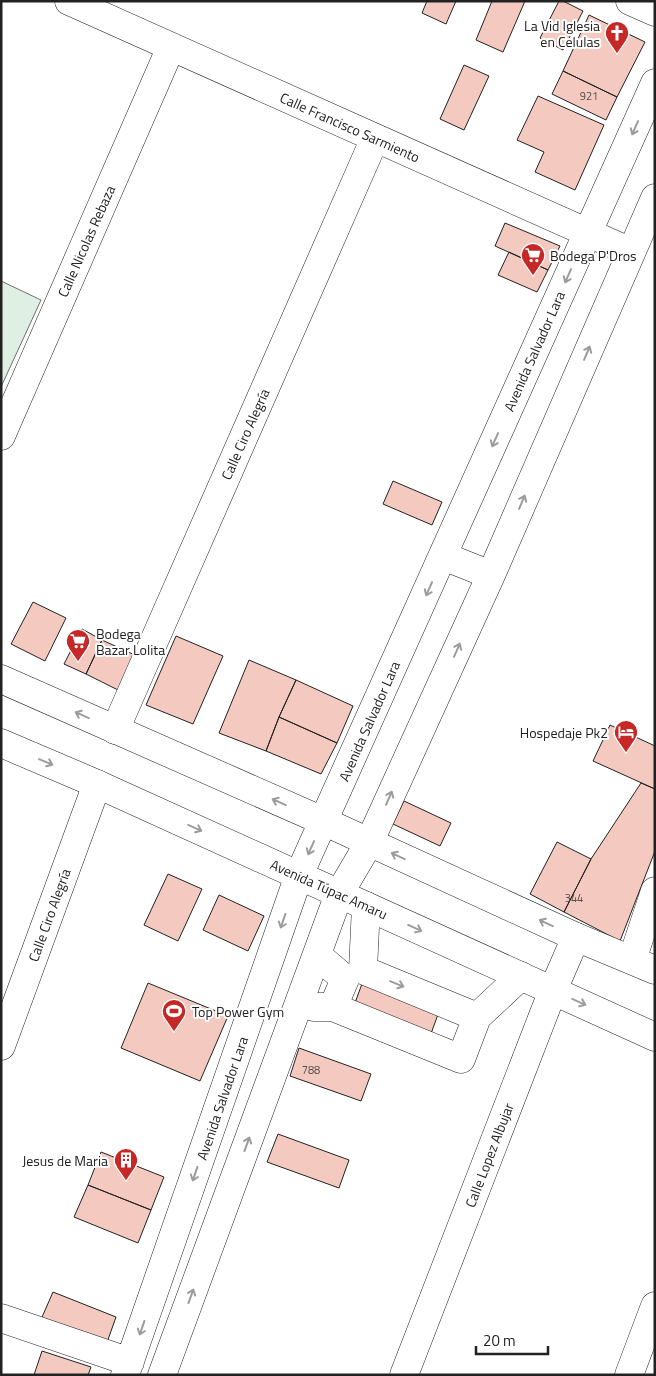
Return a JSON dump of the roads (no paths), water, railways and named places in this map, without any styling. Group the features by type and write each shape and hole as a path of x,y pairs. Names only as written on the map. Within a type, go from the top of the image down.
{"street":[{"name":"Calle Francisco Sarmiento","path":"69,1 631,252"},
{"path":"630,1 655,12"},
{"name":"Calle Nicolas Rebaza","path":"1,436 171,47"},
{"name":"Avenida Salvador Lara","path":"128,1368 299,875 655,83"},
{"name":"Calle Ciro Alegría","path":"115,730 375,138"},
{"path":"162,1375 339,894 369,843 491,575 655,198"},
{"path":"444,556 491,575"},
{"path":"1,679 323,821 576,937 643,965 655,891"},
{"name":"Avenida Túpac Amaru","path":"1,743 97,784 655,1037"},
{"name":"Calle Ciro Alegría","path":"1,1046 97,784"},
{"path":"333,1008 354,974 366,906"},
{"name":"Calle Lopez Albujar","path":"404,1375 553,990 576,937"},
{"path":"317,955 354,974 477,1018"},
{"path":"298,1007 333,1008 461,1059 477,1018 521,976"},
{"path":"629,1375 655,1306"},
{"path":"1,1318 128,1368"}],"place":[{"name":"La Vid Iglesia en Celulas","path":"617,54"},
{"name":"Bodega P'Dros","path":"533,276"},
{"name":"Bodega Bazar Lolita","path":"78,662"},
{"name":"Hospedaje Pk2","path":"626,753"},
{"name":"Top Power Gym","path":"174,1032"},
{"name":"Jesus de Maria","path":"126,1181"}]}
